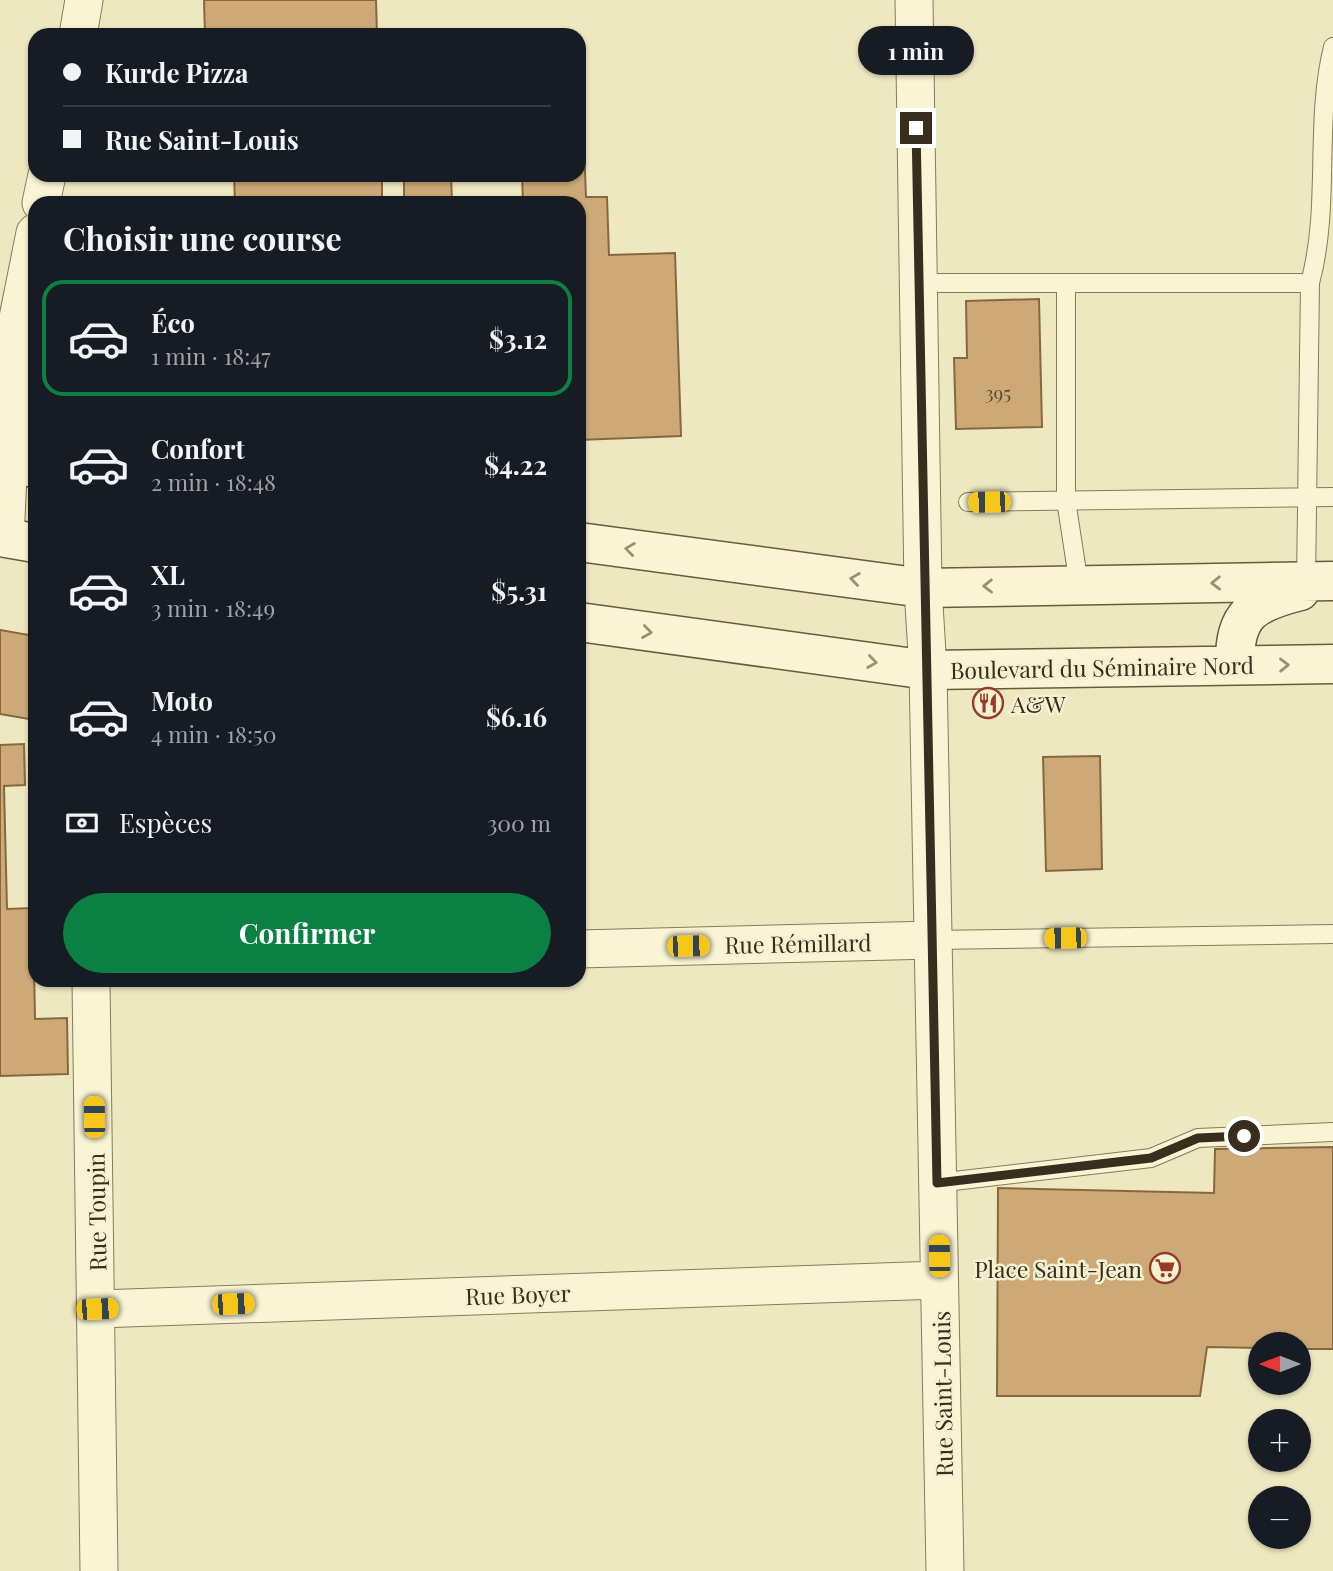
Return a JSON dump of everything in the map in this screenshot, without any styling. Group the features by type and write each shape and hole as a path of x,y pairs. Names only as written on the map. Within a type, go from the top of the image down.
{"main road":[{"path":"586,543 923,588 1324,582"},
{"path":"1235,666 1235,644 1241,619 1267,599 1324,582"},
{"name":"Boulevard du Séminaire Nord","path":"586,623 928,670 1333,664"}],"street":[{"path":"79,28 84,0"},
{"name":"Rue Saint-Louis","path":"914,0 923,588 928,670 945,1571"},
{"path":"13,539 15,333 28,268"},
{"name":"Rue Rémillard","path":"586,949 933,940"},
{"name":"Rue Toupin","path":"91,987 99,1571"},
{"name":"Rue Boyer","path":"97,1309 939,1280"}],"lane":[{"path":"1324,582 1307,498 1310,283 1328,203 1325,78 1333,47"},
{"path":"918,283 1310,283"},
{"path":"1066,283 1066,500 1079,585"},
{"path":"968,502 1333,497"},
{"path":"933,940 1333,934"},
{"path":"937,1183 1151,1158 1198,1138 1333,1132"}],"building":[{"path":"204,0 376,0 377,28 205,28"},
{"path":"234,182 382,182 382,196 235,196"},
{"path":"404,182 451,182 452,196 404,196"},
{"path":"522,182 585,182 586,196 523,196"},
{"path":"586,197 607,197 609,255 675,253 681,436 586,440"},
{"path":"1039,299 1042,427 956,429 954,358 967,358 966,301"},
{"path":"0,630 28,635 28,719 0,714"},
{"path":"24,744 25,785 4,786 7,909 28,908 28,987 34,987 35,1019 67,1018 68,1074 0,1076 0,745"},
{"path":"1100,756 1102,869 1046,871 1043,757"},
{"name":"Place Saint-Jean","path":"1333,1147 1333,1349 1311,1349 1311,1332 1248,1332 1248,1348 1207,1347 1200,1396 997,1396 998,1188 1214,1193 1215,1149"}],"place":[{"name":"A&W","path":"988,703"},
{"name":"Place Saint-Jean","path":"1165,1268"}],"route":[{"path":"916,128 923,588 928,670 937,1183 1151,1158 1198,1138 1244,1136"}]}
